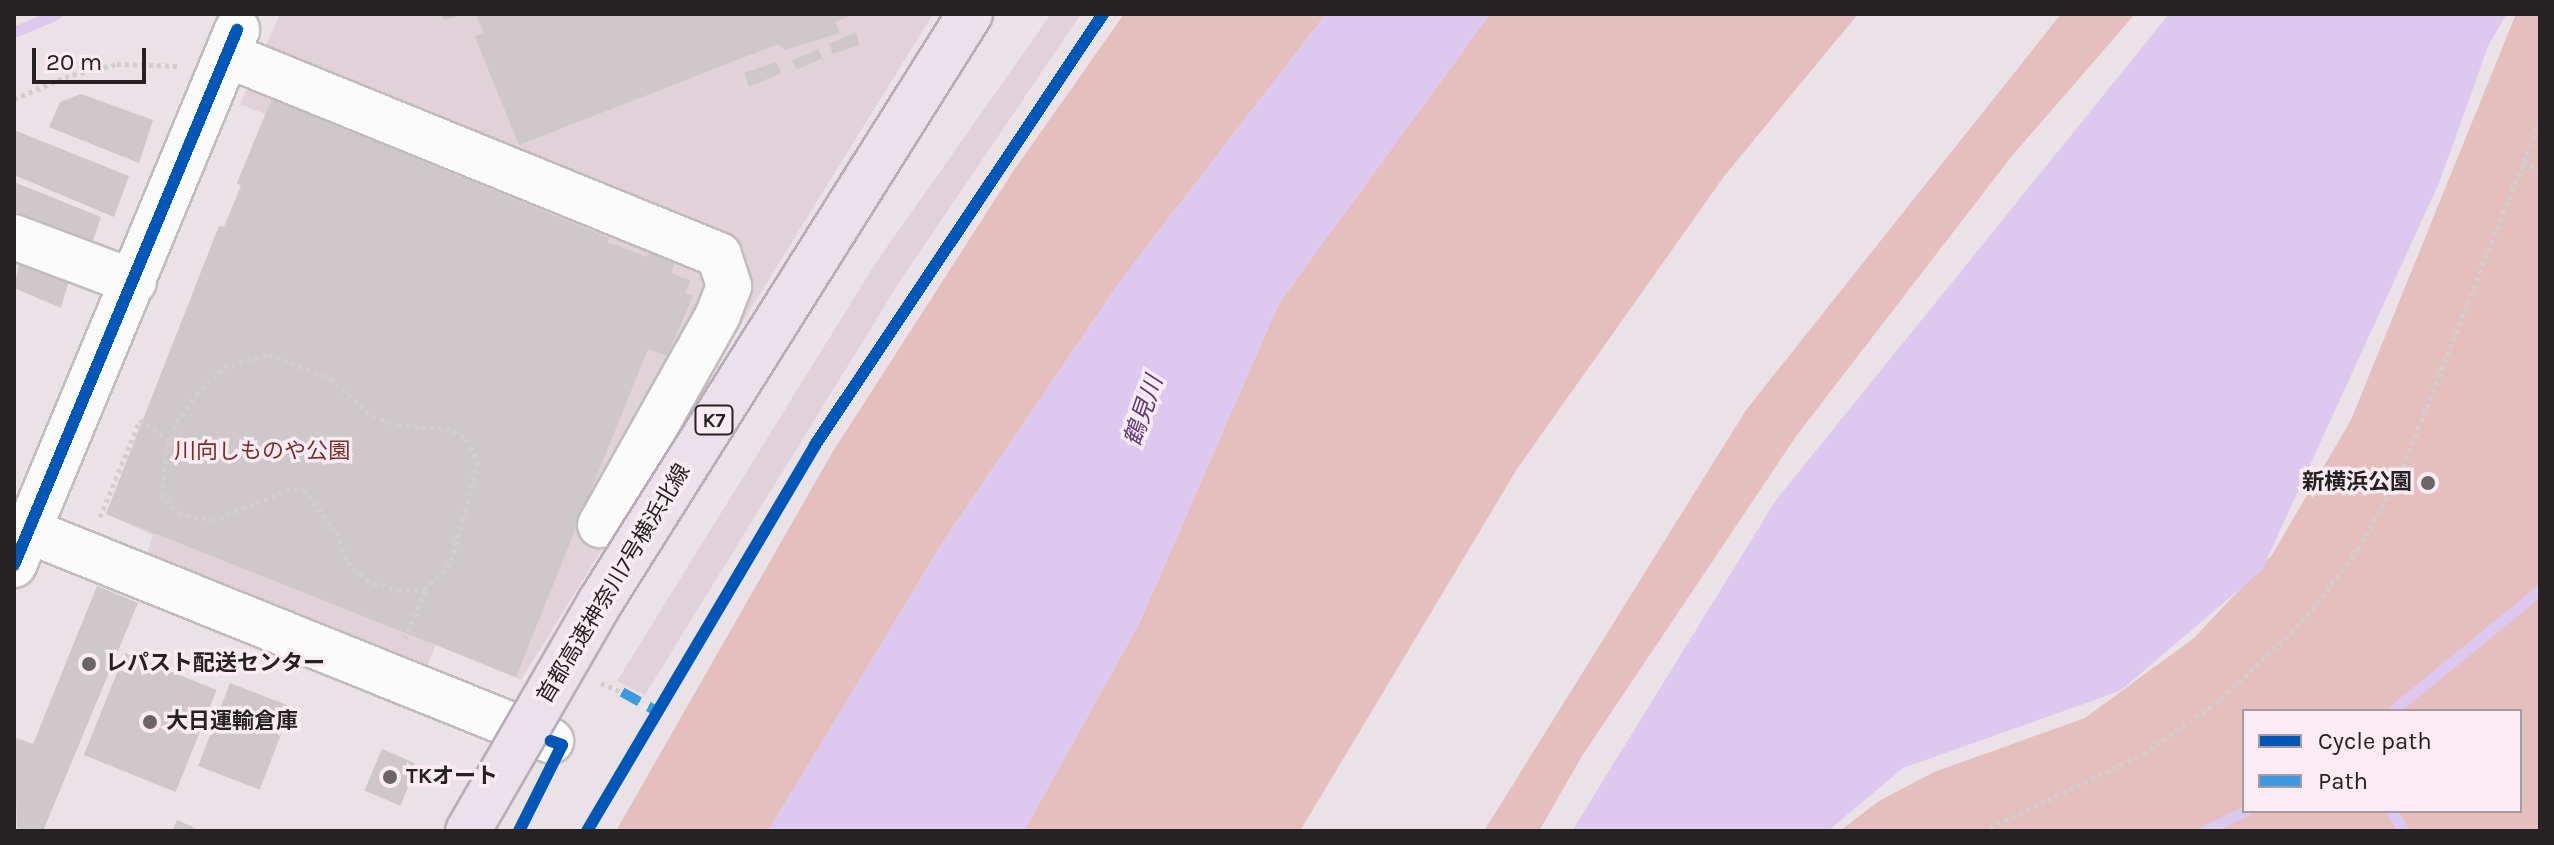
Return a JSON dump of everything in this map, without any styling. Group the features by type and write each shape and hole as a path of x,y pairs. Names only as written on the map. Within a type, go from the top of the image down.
{"highway":[{"name":"首都高速神奈川7号横浜北線","path":"450,831 607,564 951,14"},
{"name":"首都高速神奈川7号横浜北線","path":"468,831 608,591 970,14"}],"street":[{"path":"551,741 19,540 134,282 217,52 719,255 729,286 718,315 600,525"},
{"path":"14,237 134,282"}],"path":[{"path":"14,99 65,77 117,64 175,64 217,52"},
{"path":"1983,831 2143,754 2215,704 2302,622 2358,549 2400,474 2540,121"},
{"path":"2522,163 2540,170"},
{"path":"402,643 426,588 450,564 478,461 466,439 456,434 372,417 330,379 269,354 224,367 196,395 170,441 161,478 162,495 180,514 214,520 290,489 305,491 335,531 350,566 368,581 400,591 426,588"},
{"path":"99,521 140,420 170,441"},
{"path":"589,677 622,692"}],"shaded area":[{"path":"280,14 933,14 521,680 436,645 426,669 146,555 153,535 106,514 219,226 224,227 241,186 237,183 265,114 240,104"},
{"path":"1051,14 1081,14 900,281 645,695 617,681 875,264"},
{"path":"1124,14 1326,14 1123,277 944,540 768,831 616,831 832,453 1014,170"},
{"path":"1490,14 1858,14 1725,175 1517,469 1300,831 1024,831 1139,624 1279,303"},
{"path":"2061,14 2135,14 2011,157 1797,435 1582,756 1539,831 1484,831 1746,410"},
{"name":"新横浜公園","path":"2516,14 2540,14 2540,831 1840,831 1879,801 1934,772 2085,718 2194,638 2272,555 2351,420"}],"water":[{"name":"鶴見川","path":"1326,14 1490,14 1279,303 1139,624 1024,831 768,831 944,540 1123,277"},
{"path":"2169,14 2507,14 2489,44 2439,183 2262,570 2120,691 1903,768 1828,831 1572,831 1776,500"}],"building":[{"path":"442,14 462,14 463,15 444,20"},
{"path":"475,14 855,14 835,22 840,33 785,50 778,44 519,145 475,37 484,32"},
{"path":"856,32 859,45 833,54 829,44"},
{"path":"818,49 822,58 796,70 792,60"},
{"path":"776,62 781,73 749,87 744,73"},
{"path":"81,94 153,120 139,163 49,127 60,102"},
{"path":"272,99 609,238 608,242 647,257 654,244 678,253 671,273 691,281 685,293 693,296 667,356 648,349 516,677 106,514 219,226 224,227 241,186 237,183"},
{"path":"14,130 129,176 114,217 14,175"},
{"path":"14,182 101,217 92,244 14,211"},
{"path":"21,256 70,277 61,308 14,288"},
{"name":"レパスト配送センター","path":"97,586 138,603 43,831 17,831 14,737 33,744"},
{"name":"大日運輸倉庫","path":"125,653 217,690 176,792 84,755"},
{"path":"230,683 292,707 260,790 198,766"},
{"name":"TKオート","path":"382,749 418,764 400,806 364,790"},
{"path":"177,820 202,831 172,831"}],"waterway":[{"path":"14,32 56,14"},
{"path":"2394,709 2540,590"},
{"path":"2204,831 2242,812"},
{"path":"2392,813 2404,831"}],"marked path":[{"path":"622,692 656,711"}],"cycle path":[{"path":"587,831 815,445 1103,14"},
{"path":"14,565 237,30"},
{"path":"519,831 562,745 551,741"}],"place":[{"name":"新横浜公園","path":"2428,483"},
{"name":"レパスト配送センター","path":"89,664"},
{"name":"大日運輸倉庫","path":"150,722"},
{"name":"TKオート","path":"390,777"}],"park label":[{"name":"川向しものや公園","path":"262,452"}]}
